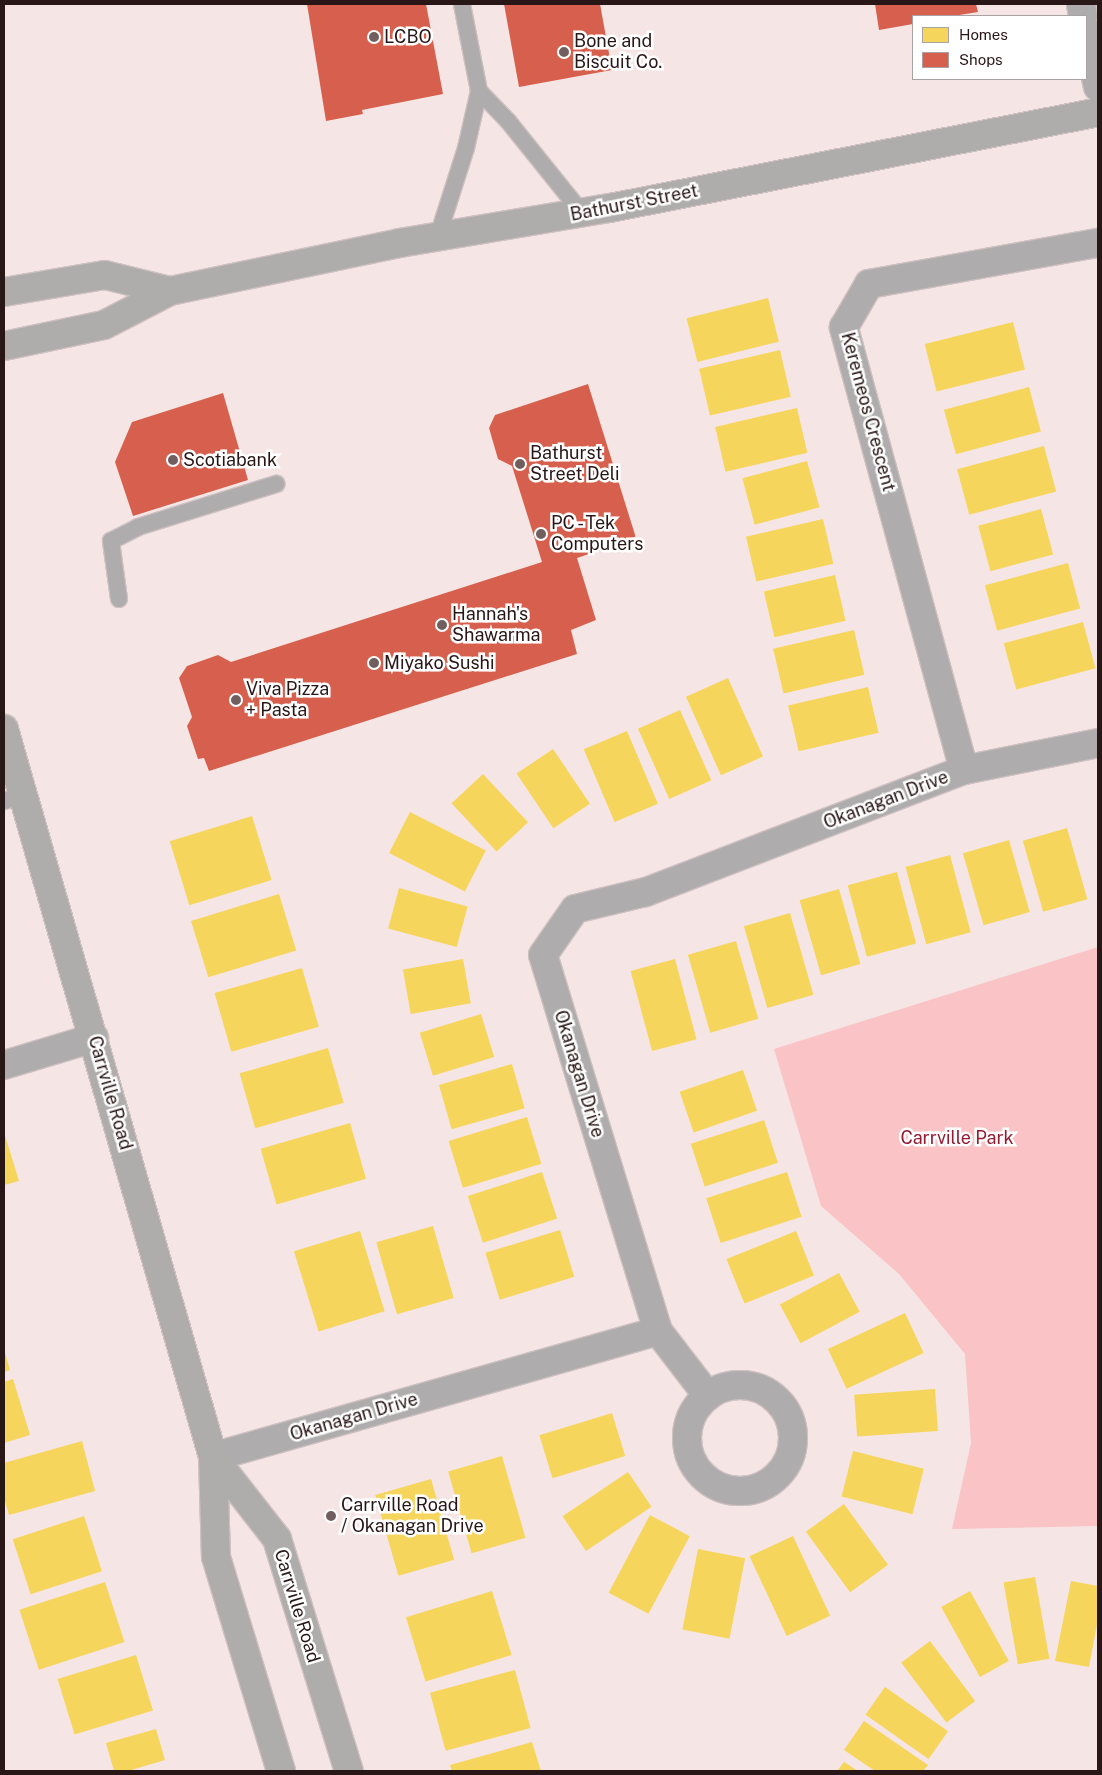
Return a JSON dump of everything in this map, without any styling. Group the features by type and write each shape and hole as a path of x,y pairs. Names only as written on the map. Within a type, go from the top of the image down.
{"main road":[{"name":"Bathurst Street","path":"4,346 104,325 170,291 400,243 437,239 582,213 1098,112"},
{"name":"Bathurst Street","path":"4,292 104,275 170,291"},
{"name":"Carrville Road","path":"4,729 14,798 94,1038 214,1457 216,1557 281,1771"},
{"name":"Carrville Road","path":"214,1457 276,1539 349,1771"}],"street":[{"path":"1087,35 1098,87"},
{"name":"Keremeos Crescent","path":"964,770 844,327 869,284 1098,243"},
{"name":"Okanagan Drive","path":"214,1457 658,1331 543,955 575,909 646,892 964,770 1098,743"},
{"path":"4,1065 94,1038"},
{"path":"658,1331 708,1396"}],"lane":[{"path":"437,239 466,148 478,91 462,4"},
{"path":"478,91 508,121 582,213"},
{"path":"118,599 111,541 138,527 276,484"}],"green space":[{"name":"Carrville Park","path":"1098,947 1098,1526 952,1529 971,1443 965,1354 899,1274 821,1206 774,1049"}],"building: Homes":[{"path":"768,298 779,342 697,362 686,318"},
{"path":"1013,322 1025,370 937,392 925,344"},
{"path":"780,350 791,397 710,415 699,369"},
{"path":"1029,387 1041,431 956,454 944,410"},
{"path":"797,408 807,453 726,472 715,427"},
{"path":"1044,446 1056,491 969,515 957,469"},
{"path":"807,461 819,507 755,525 742,478"},
{"path":"1041,509 1053,554 990,571 978,526"},
{"path":"823,519 833,564 756,582 746,537"},
{"path":"1068,563 1080,608 997,631 985,585"},
{"path":"835,575 846,621 774,637 764,591"},
{"path":"1083,622 1095,668 1016,690 1004,643"},
{"path":"854,630 864,675 783,693 773,649"},
{"path":"728,678 763,757 721,775 686,697"},
{"path":"868,687 879,733 799,751 788,705"},
{"path":"680,710 711,780 669,799 638,729"},
{"path":"627,731 658,804 615,822 584,749"},
{"path":"553,749 590,804 553,828 517,774"},
{"path":"483,774 528,822 497,852 452,803"},
{"path":"410,812 486,851 465,892 389,853"},
{"path":"252,816 272,880 189,905 170,841"},
{"path":"1067,828 1087,899 1043,912 1023,841"},
{"path":"1009,840 1030,912 984,925 963,853"},
{"path":"950,855 971,932 926,944 906,867"},
{"path":"897,872 916,943 867,957 848,885"},
{"path":"399,888 468,906 457,947 388,929"},
{"path":"839,889 860,964 821,975 800,900"},
{"path":"279,894 296,950 208,977 191,921"},
{"path":"790,913 813,995 767,1008 744,926"},
{"path":"736,941 758,1019 710,1033 688,955"},
{"path":"463,959 471,1003 411,1014 403,970"},
{"path":"675,959 696,1039 652,1051 631,971"},
{"path":"302,968 319,1027 231,1052 215,993"},
{"path":"481,1014 494,1057 433,1076 420,1033"},
{"path":"328,1048 344,1103 255,1128 240,1073"},
{"path":"512,1064 525,1108 452,1129 439,1085"},
{"path":"743,1070 757,1111 694,1132 680,1092"},
{"path":"527,1117 541,1164 463,1188 449,1141"},
{"path":"764,1120 778,1163 705,1187 691,1144"},
{"path":"350,1123 366,1179 277,1204 261,1149"},
{"path":"4,1132 19,1181 4,1185"},
{"path":"542,1172 557,1219 483,1243 468,1196"},
{"path":"787,1172 802,1217 721,1243 706,1198"},
{"path":"433,1226 454,1298 397,1314 376,1242"},
{"path":"560,1230 574,1277 500,1300 485,1253"},
{"path":"360,1231 385,1311 319,1332 294,1251"},
{"path":"796,1231 814,1276 744,1304 726,1259"},
{"path":"839,1273 860,1312 800,1343 780,1304"},
{"path":"905,1313 924,1353 847,1389 828,1349"},
{"path":"4,1349 10,1370 4,1372"},
{"path":"13,1379 30,1435 4,1443 4,1382"},
{"path":"935,1389 938,1431 857,1437 854,1395"},
{"path":"612,1413 625,1456 552,1478 539,1435"},
{"path":"82,1441 95,1491 9,1515 4,1498 4,1463"},
{"path":"853,1451 924,1469 912,1514 842,1497"},
{"path":"502,1456 525,1538 472,1553 448,1471"},
{"path":"628,1472 651,1507 586,1551 563,1516"},
{"path":"431,1479 454,1560 398,1576 375,1495"},
{"path":"844,1504 888,1565 850,1592 806,1532"},
{"path":"650,1515 690,1536 648,1614 609,1593"},
{"path":"84,1516 102,1571 31,1594 13,1539"},
{"path":"793,1536 830,1616 787,1636 749,1556"},
{"path":"698,1549 745,1558 729,1639 682,1629"},
{"path":"1035,1577 1049,1659 1018,1664 1003,1583"},
{"path":"1071,1581 1098,1586 1098,1619 1089,1667 1055,1661"},
{"path":"105,1582 124,1642 39,1670 19,1610"},
{"path":"492,1591 512,1655 426,1681 406,1617"},
{"path":"970,1591 1009,1661 980,1677 941,1607"},
{"path":"930,1641 975,1701 946,1723 901,1663"},
{"path":"136,1655 153,1710 75,1734 58,1679"},
{"path":"515,1670 531,1728 446,1751 430,1693"},
{"path":"885,1687 948,1731 929,1759 865,1715"},
{"path":"864,1721 928,1765 923,1771 875,1771 844,1750"},
{"path":"156,1729 165,1760 128,1771 114,1771 106,1743"},
{"path":"532,1742 541,1771 452,1771 450,1765"},
{"path":"844,1762 858,1771 837,1771"}],"building: Shops":[{"path":"307,4 426,4 443,94 362,110 363,114 326,121"},
{"path":"504,4 600,4 612,70 519,87"},
{"path":"875,4 976,4 978,12 959,15 912,15 912,24 879,30"},
{"path":"588,384 636,538 577,558 596,620 571,630 577,654 209,771 204,758 198,759 187,726 192,717 179,678 187,666 218,655 231,662 542,562 512,466 498,459 489,428 495,415"},
{"path":"223,393 248,480 133,516 115,462 132,422"}],"place":[{"name":"LCBO","path":"374,37"},
{"name":"Bone and Biscuit Co.","path":"564,52"},
{"name":"Scotiabank","path":"173,460"},
{"name":"Bathurst Street Deli","path":"520,464"},
{"name":"PC - Tek Computers","path":"541,534"},
{"name":"Hannah's Shawarma","path":"442,625"},
{"name":"Miyako Sushi","path":"374,663"},
{"name":"Viva Pizza + Pasta","path":"236,700"},
{"name":"Carrville Road / Okanagan Drive","path":"331,1516"}]}
